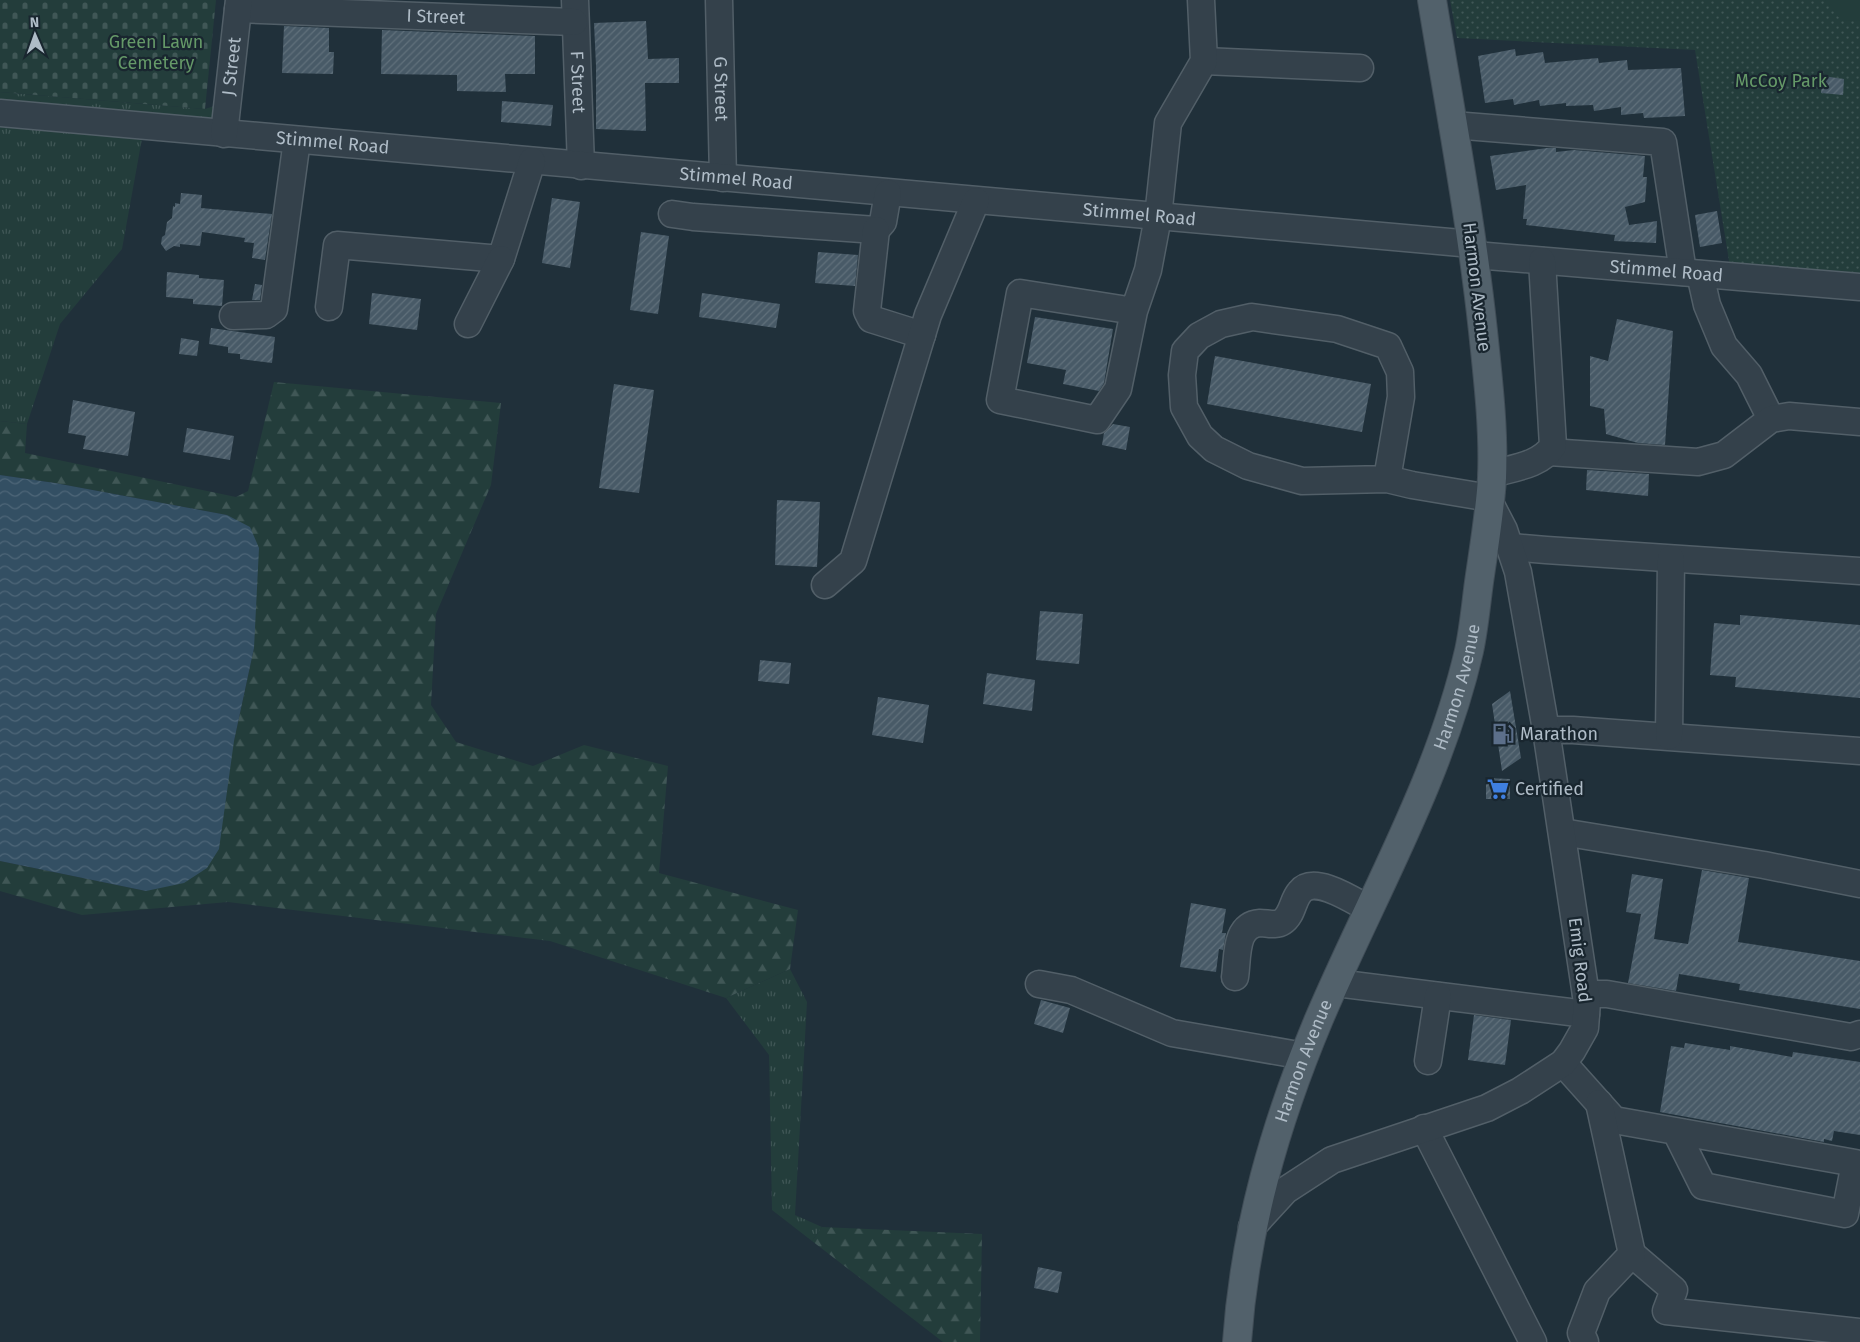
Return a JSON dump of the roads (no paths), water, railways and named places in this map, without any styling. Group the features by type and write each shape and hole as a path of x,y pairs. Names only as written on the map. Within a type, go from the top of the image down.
{"main road":[{"name":"Harmon Avenue","path":"1237,1342 1239,1310 1252,1227 1274,1142 1304,1056 1414,813 1446,731 1470,649 1491,492 1490,395 1474,250 1432,0"}],"street":[{"name":"G Street","path":"720,0 723,178"},
{"path":"1134,311 1020,294 1000,400 1096,420 1118,390 1134,311 1148,270 1158,217 1168,123 1204,61 1201,0"},
{"name":"I Street","path":"238,4 574,11"},
{"name":"J Street","path":"224,134 238,4"},
{"name":"F Street","path":"574,11 581,166"},
{"path":"1204,61 1360,68"},
{"name":"Stimmel Road","path":"0,113 1158,217 1474,250 1542,261 1860,287"},
{"path":"1453,125 1664,142 1692,273 1724,346 1749,375 1771,419"},
{"path":"233,316 266,316 274,310 297,140"},
{"path":"468,324 501,259 532,162"},
{"path":"888,193 883,222 876,230 867,311 872,319 922,335"},
{"path":"825,584 853,561 928,315 976,201"},
{"path":"672,214 692,218 876,230"},
{"path":"329,307 336,244 501,259"},
{"path":"1387,479 1401,397 1400,372 1388,346 1337,329 1252,317 1221,324 1199,336 1186,351 1182,375 1184,408 1200,436 1214,449 1248,466 1302,481 1387,479 1412,485 1491,492 1540,460 1553,446 1542,261"},
{"path":"1549,452 1698,462 1724,455 1771,419 1789,416 1860,422"},
{"name":"Emig Road","path":"1252,1227 1286,1190 1332,1160 1486,1108 1520,1091 1563,1063 1585,1028 1586,1004 1546,730 1518,572 1511,546 1491,492"},
{"path":"1511,546 1671,559 1860,571"},
{"path":"1668,736 1671,559"},
{"path":"1546,730 1668,736 1860,751"},
{"path":"1562,832 1764,865 1860,884"},
{"path":"1235,977 1241,935 1245,928 1258,923 1271,924 1282,922 1290,913 1300,892 1310,885 1325,887 1369,909"},
{"path":"1336,983 1438,996 1586,1004 1606,994 1851,1037 1860,1034"},
{"path":"1039,984 1071,990 1172,1033 1304,1056"},
{"path":"1428,1061 1438,996"},
{"path":"1563,1063 1614,1120 1855,1163 1845,1214 1703,1186 1676,1132"},
{"path":"1599,1103 1632,1254 1674,1290 1666,1311 1860,1332"},
{"path":"1424,1128 1533,1342"},
{"path":"1585,1342 1581,1333 1598,1291 1632,1254"}],"water":[{"path":"0,475 55,483 227,515 250,527 259,548 254,648 234,741 219,849 207,868 184,883 146,891 0,861"}],"place":[{"name":"Marathon","path":"1503,734"},
{"name":"Certified","path":"1498,789"}],"park label":[{"name":"Green Lawn Cemetery","path":"156,52"},
{"name":"McCoy Park","path":"1781,81"}]}
